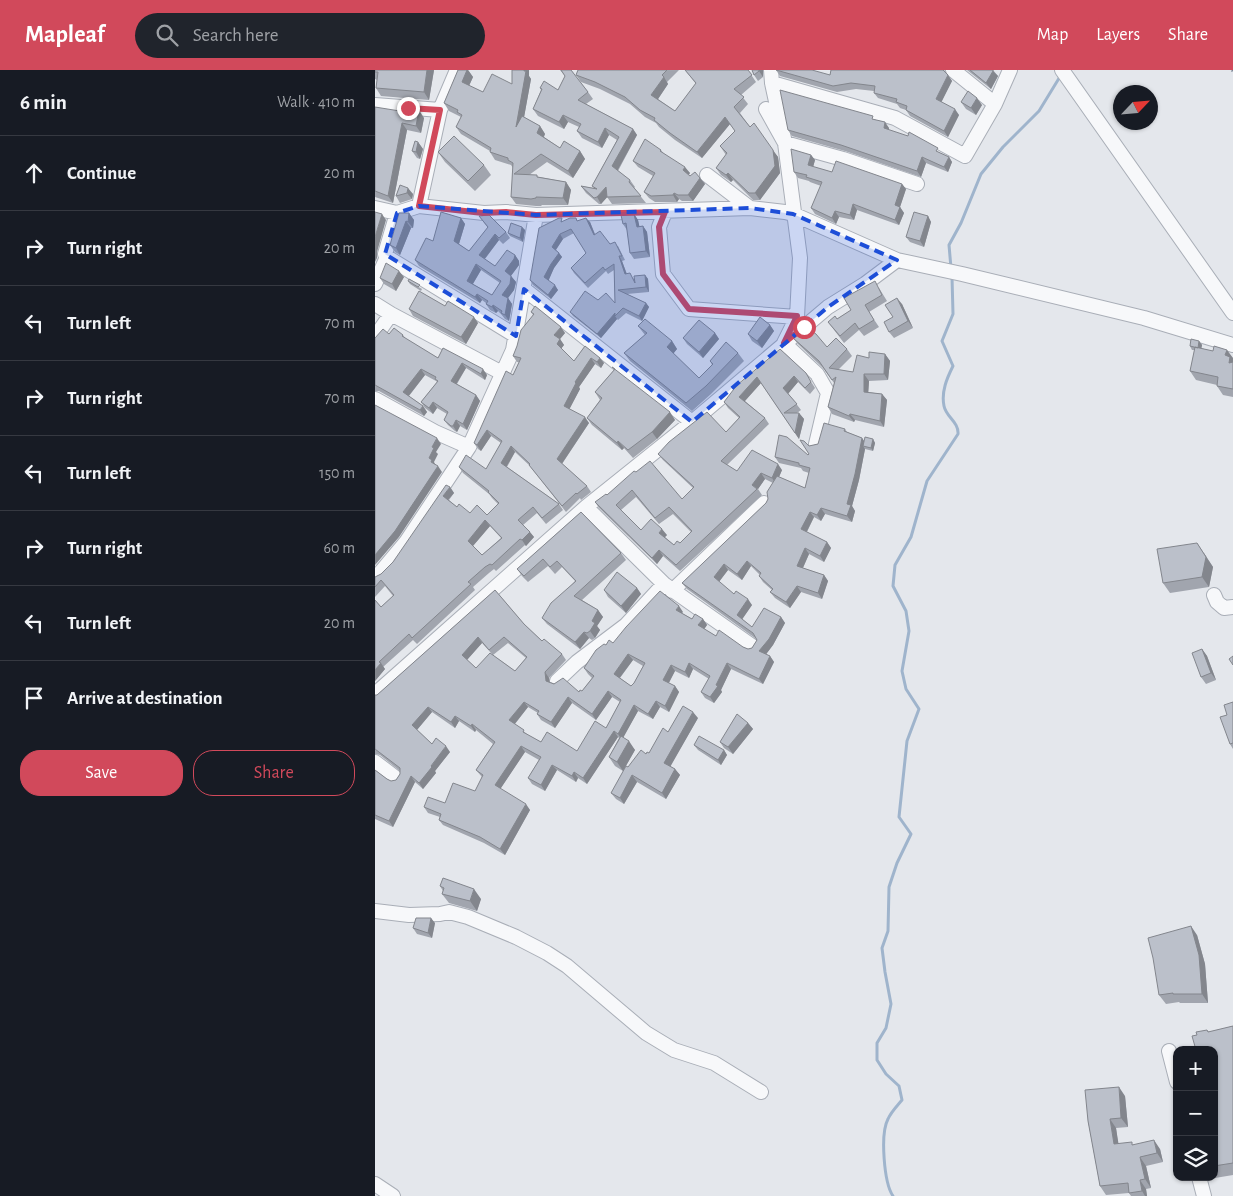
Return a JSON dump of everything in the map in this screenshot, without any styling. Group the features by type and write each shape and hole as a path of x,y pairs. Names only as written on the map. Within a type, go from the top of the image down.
{"street":[{"path":"419,206 440,110 457,70"},
{"path":"953,70 995,104"},
{"path":"784,343 797,316 800,258 785,144 772,77 895,118 965,156 995,104 1010,70"},
{"path":"1062,70 1233,313"},
{"path":"375,105 440,110"},
{"path":"766,109 785,144 843,159 917,184"},
{"path":"707,175 750,208"},
{"path":"375,208 397,213 419,206 483,213 506,212 536,215 750,208 793,214 897,260 1143,318 1233,345"},
{"path":"665,212 659,227 663,274 689,309 797,316"},
{"path":"375,284 387,256 385,254 397,213"},
{"path":"375,576 380,573 406,542 469,448 513,350 536,215"},
{"path":"387,256 516,336"},
{"path":"375,694 586,507 692,422 828,307 865,284 897,260"},
{"path":"524,289 692,422"},
{"path":"375,304 502,373"},
{"path":"375,337 391,314"},
{"path":"784,343 817,374 828,394 817,444"},
{"path":"375,399 435,432 469,448"},
{"path":"557,681 577,662 626,625 764,503"},
{"path":"586,507 668,588 752,646"},
{"path":"1214,594 1217,602 1224,608 1233,607"},
{"path":"375,762 396,778"},
{"path":"375,911 409,915 449,912 468,917 516,937 567,966 646,1033 674,1050 714,1063 761,1092"},
{"path":"1169,1051 1173,1066"},
{"path":"1200,1181 1204,1196"},
{"path":"375,1184 393,1196"}],"highlighted area":[{"path":"419,206 536,215 750,208 793,214 897,260 828,307 692,422 524,289 516,336 385,254 397,213"}],"building":[{"path":"375,70 427,70 424,92 376,88 378,72 375,72"},
{"path":"458,70 467,70 462,82 483,92 492,74 512,84 512,70 526,71 516,127 522,116 540,126 537,133 560,148 564,141 580,151 568,171 541,154 514,174 537,175 537,177 566,182 563,198 536,197 531,199 511,197 513,163 508,158 490,152 491,148 456,127 462,115 457,112 458,110 444,103"},
{"path":"561,70 571,70 588,92 578,100 633,129 612,166 630,180 629,182 641,196 607,197 606,187 594,198 581,186 597,189 592,186 619,137 605,128 598,142 577,131 581,124 563,115 559,122 533,109 544,81 558,90 565,76"},
{"path":"578,70 667,70 662,75 664,77 651,95 675,111 696,83 685,70 748,70 752,75 734,89 744,97 734,107 750,127 754,123 773,150 775,166 755,193 749,193 728,173 726,175 716,168 727,153 720,146 735,131 725,117 697,152 670,133 654,120 655,118 640,110 625,97 576,75"},
{"path":"752,70 759,70 759,71 754,75"},
{"path":"776,70 812,70 830,75 831,70 943,70 948,75 936,99 955,109 944,131 906,110 907,106 896,102 897,99 874,93 875,86 851,83 833,86"},
{"path":"970,70 993,70 993,71 986,83"},
{"path":"780,90 873,116 872,119 885,122 884,128 908,136 909,132 938,148 936,151 949,157 944,167 922,157 917,171 841,145 788,130"},
{"path":"968,91 977,98 971,108 961,102"},
{"path":"375,107 406,112 407,110 419,110 416,126 402,123 388,196 375,191"},
{"path":"454,136 484,165 468,181 438,152"},
{"path":"645,139 685,167 683,170 690,176 695,172 700,178 688,195 674,193 673,195 651,196 644,192 655,173 633,161"},
{"path":"415,141 418,142 416,152 412,151"},
{"path":"791,149 811,155 808,165 832,172 836,161 902,184 895,205 900,207 895,220 853,204 850,215 835,211 832,218 811,208 822,182 806,177 807,175 794,172"},
{"path":"400,185 408,188 407,193 396,196"},
{"path":"375,212 382,214 375,237"},
{"path":"441,212 461,218 454,241 469,251 488,227 479,216 489,215 506,232 499,238 495,234 479,255 495,266 507,250 515,255 505,271 511,276 510,284 502,295 508,298 505,315 493,305 492,307 486,304 488,301 477,294 475,297 415,260 426,238 433,241","holes":["476,264 501,281 492,295 467,281"]},
{"path":"914,212 928,216 920,241 906,237"},
{"path":"399,213 409,213 408,222 406,221 396,248 390,245"},
{"path":"634,214 637,227 643,226 646,251 630,253 626,223 623,224 621,215"},
{"path":"562,218 561,222 570,218 576,218 577,221 586,218 594,235 600,231 610,244 615,242 622,256 619,256 625,274 630,273 635,283 634,276 645,275 646,287 618,290 646,303 639,316 623,308 615,316 615,313 597,334 570,312 585,291 598,300 606,293 615,303 614,264 605,270 603,267 585,283 571,268 586,253 571,229 560,234 552,247 559,253 544,277 555,285 548,295 530,280 539,228"},
{"path":"511,223 522,227 520,238 508,233"},
{"path":"386,263 399,271 392,284 380,278"},
{"path":"409,279 420,285 418,287 408,281"},
{"path":"875,281 882,295 865,305 874,320 859,329 855,323 840,336 828,322 835,316 837,319 851,310 844,298"},
{"path":"419,291 445,306 448,301 474,317 461,337 409,309"},
{"path":"897,298 908,321 889,332 884,322 893,317 885,305"},
{"path":"535,306 561,327 554,335 560,339 557,344 574,361 585,346 600,358 597,362 591,358 575,382 564,406 585,417 557,459 587,486 562,506 530,464 511,446 501,463 559,504 542,518 533,507 518,520 530,532 492,565 490,564 485,567 468,582 471,584 412,638 409,634 379,662 381,663 375,670 375,600 381,607 394,595 381,580 375,587 375,577 381,574 393,562 446,485 450,487 443,496 457,507 459,504 470,513 477,505 487,515 499,503 489,491 459,467 466,455 486,469 502,441 487,430 477,445 474,443 506,371 513,375 521,358 513,356 521,330 534,314 531,312","holes":["485,520 502,538 482,555 468,541"]},
{"path":"760,317 770,325 757,341 748,334"},
{"path":"645,319 672,341 667,347 699,378 713,364 710,361 726,342 738,353 706,386 686,403 624,353 647,333 638,326"},
{"path":"699,320 715,333 699,352 683,338"},
{"path":"806,327 816,334 827,347 836,338 847,349 829,368 853,372 857,355 869,358 869,352 885,354 884,374 864,374 864,392 882,394 880,421 850,414 849,416 828,407 836,377 832,380 819,361 793,338"},
{"path":"394,328 402,336 438,358 443,348 483,369 481,374 462,363 451,381 476,395 463,424 456,420 453,426 451,426 444,420 448,412 433,402 429,408 421,402 438,381 435,379 436,377 421,369 403,392 423,406 420,410 375,385 375,338 383,329 389,334"},
{"path":"1191,339 1199,341 1198,348 1190,346"},
{"path":"1214,346 1227,350 1225,355 1230,357 1229,363 1233,362 1233,389 1217,386 1218,377 1190,371 1195,347 1213,351"},
{"path":"780,349 806,373 811,382 805,388 794,376 783,388 797,404 784,413 799,413 795,433 757,377 739,397 765,418 721,461 737,471 752,450 778,464 772,478 761,473 752,485 757,489 676,565 659,550 652,558 595,502 607,495 634,471 636,472 650,461 682,499 694,487 658,454 669,442 707,412 726,432 740,417 724,402 737,385","holes":["632,490 655,518 669,507 692,531 680,543 677,541 674,545 659,533 662,529 651,519 641,530 616,505"]},
{"path":"615,369 670,412 652,432 628,450 587,418 602,398 595,392"},
{"path":"375,405 437,438 429,458 432,460 431,462 438,466 395,531 375,555"},
{"path":"824,423 845,429 844,431 862,438 847,504 851,505 847,516 821,508 817,515 810,512 801,529 827,542 820,556 805,548 797,566 824,575 818,593 797,586 786,602 770,592 773,589 759,576 761,573 747,561 737,574 724,564 714,577 734,594 736,591 748,599 737,615 752,627 764,608 781,617 769,639 759,651 770,656 759,679 727,663 716,685 718,686 710,697 701,692 710,676 689,663 685,672 671,665 663,680 675,686 665,706 656,701 648,714 634,705 618,734 614,731 583,778 574,772 572,776 552,765 541,785 528,778 541,757 521,746 495,785 526,804 500,849 480,837 439,820 441,814 424,807 428,797 445,803 453,783 475,791 483,775 476,770 495,742 472,724 471,726 455,716 451,722 428,707 412,725 432,744 436,738 446,746 419,783 411,776 389,821 375,815 375,770 391,781 396,780 400,774 400,768 375,749 375,695 495,590 524,624 542,641 544,639 562,654 545,672 546,681 554,684 563,678 579,692 580,690 582,691 594,676 584,668 596,650 604,644 606,645 609,640 613,643 660,591 679,606 676,610 692,619 695,614 703,619 698,625 716,636 719,630 743,647 752,648 757,640 753,633 682,583 766,503 768,499 767,492 777,476 805,488 810,468 775,457 779,435 787,437 808,455 800,440 809,446 818,444","holes":["478,637 489,650 504,637 527,657 515,671 490,653 476,668 462,655","628,654 645,663 631,686 614,674","608,691 621,700 606,728 595,721 577,751 547,732 541,742 523,732 524,730 509,720 524,702 539,711 537,714 551,722 568,697 592,714"]},
{"path":"865,437 873,439 871,448 863,446"},
{"path":"581,512 621,553 574,596 598,610 592,621 595,623 590,631 584,632 575,642 542,618 551,603 576,581 557,561 550,567 543,559 524,576 517,569"},
{"path":"1197,543 1206,557 1202,577 1163,583 1157,549"},
{"path":"617,572 637,588 621,606 604,590"},
{"path":"1202,649 1211,673 1201,677 1192,653"},
{"path":"1233,656 1233,665 1229,659"},
{"path":"1233,702 1233,743 1230,744 1220,717 1227,715 1224,705"},
{"path":"683,706 693,712 664,763 675,769 662,793 632,775 620,798 611,793 626,766 628,767 641,750 646,754 647,752 649,753 663,728 668,732"},
{"path":"737,714 748,723 728,747 720,742"},
{"path":"621,736 629,741 617,762 609,757"},
{"path":"699,736 724,750 718,760 694,745"},
{"path":"443,878 474,889 470,901 442,894 444,888 440,886"},
{"path":"416,918 431,918 428,933 413,928"},
{"path":"1191,926 1199,955 1202,994 1173,993 1159,995 1148,938"},
{"path":"1233,1026 1233,1163 1218,1165 1218,1046 1195,1046 1192,1036 1197,1035 1196,1032 1207,1030 1208,1032"},
{"path":"1119,1087 1121,1118 1110,1119 1114,1144 1132,1142 1132,1145 1154,1140 1157,1153 1140,1157 1145,1179 1140,1180 1142,1191 1129,1193 1128,1183 1100,1186 1088,1121 1085,1090"}],"waterway":[{"path":"951,268 949,245 961,223 981,174 1003,147 1039,111 1061,75"},
{"path":"893,1196 885,1170 884,1136 889,1116 902,1100 899,1086 886,1074 877,1060 877,1043 886,1028 891,1004 882,948 888,931 889,887 897,863 911,834 899,817 907,741 919,709 906,689 902,671 909,631 906,611 893,586 895,565 911,537 927,481 958,434 957,426 945,410 943,401 945,385 953,366 942,341 953,314 952,277"}],"route":[{"path":"408,108 440,110 419,206 483,213 506,212 536,215 665,212 659,227 663,274 689,309 797,316 784,343 804,327"}]}
